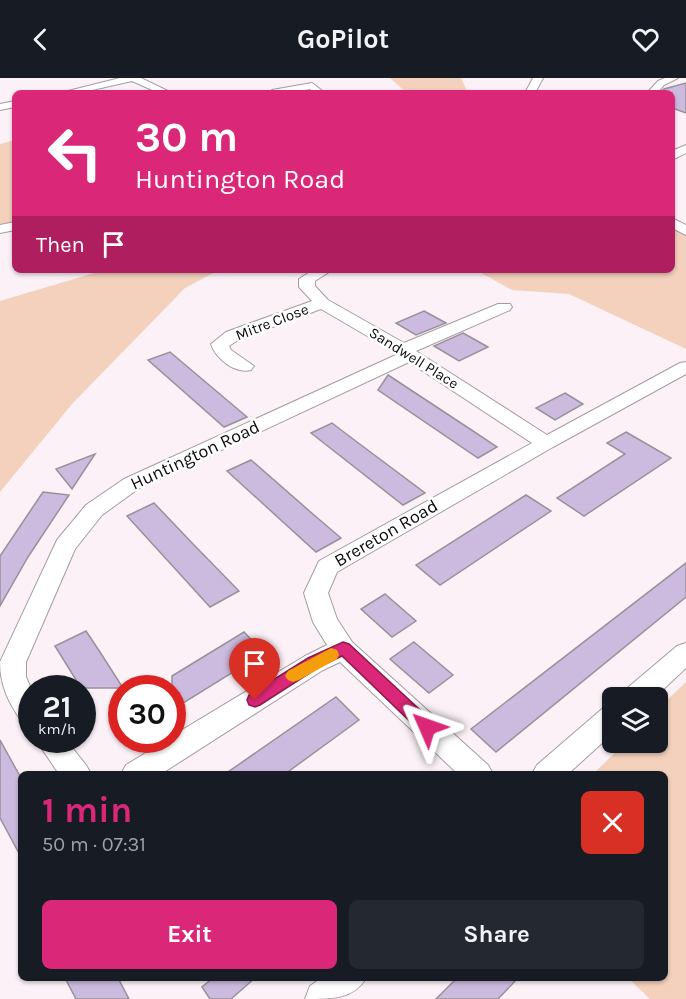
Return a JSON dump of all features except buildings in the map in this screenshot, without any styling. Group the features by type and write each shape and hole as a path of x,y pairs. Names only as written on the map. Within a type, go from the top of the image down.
{"street":[{"path":"79,90 133,78 160,90"},
{"path":"316,89 322,78"},
{"path":"655,90 661,83 673,78"},
{"name":"Sandwell Place","path":"319,273 307,279 307,287 322,303 407,352 546,443"},
{"name":"Mitre Close","path":"245,366 224,353 220,344 232,336 322,303"},
{"name":"Huntington Road","path":"18,695 14,689 11,674 13,662 65,546 94,510 130,484 504,307"},
{"name":"Brereton Road","path":"475,771 343,649 326,622 316,593 327,567 686,367"},
{"path":"141,771 314,663 343,649"},
{"path":"647,687 686,653"},
{"path":"550,771 602,726"},
{"path":"60,753 74,771"},
{"path":"323,999 345,981"}],"shaded area":[{"path":"390,78 461,78 467,90 404,90"},
{"path":"12,141 12,223 0,225 0,144"},
{"path":"675,230 686,236 686,349 569,294 512,290 481,273 675,273"},
{"path":"94,273 213,273 185,288 72,404 0,492 0,301"},
{"path":"686,682 686,999 650,999 631,981 668,981 668,771 596,771 615,753 668,753 668,699"}],"slow traffic":[{"path":"293,676 331,655"}],"route":[{"path":"255,700 314,663 343,649 427,727"}]}
